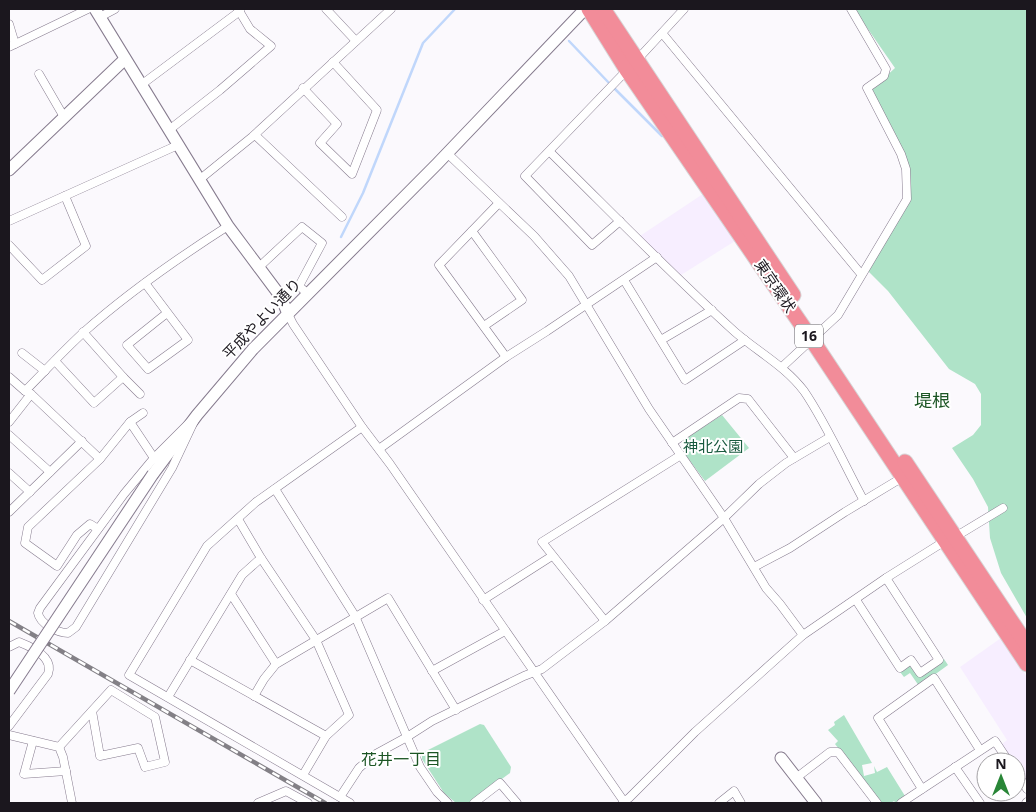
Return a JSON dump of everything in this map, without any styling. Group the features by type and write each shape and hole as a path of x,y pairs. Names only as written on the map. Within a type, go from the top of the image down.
{"highway":[{"name":"東京環状","path":"589,9 632,65 816,337 950,539 1027,664"},
{"name":"東京環状","path":"604,9 632,65"},
{"name":"東京環状","path":"816,337 903,477 1027,645"}],"street":[{"path":"9,24 12,46 88,9"},
{"path":"115,9 98,13 228,226 281,297 293,324 362,427 624,802 717,712 803,635 886,578 1003,508"},
{"path":"326,9 356,41"},
{"path":"199,180 255,134 391,9"},
{"name":"平成やよい通り","path":"9,691 153,474 197,415 237,367 585,9"},
{"path":"620,221 592,245 525,176 550,152 684,9"},
{"path":"782,367 838,315 906,199 906,169 902,154 867,88 884,76 886,69 851,9"},
{"path":"142,85 239,10 250,29 271,46 220,90 169,130"},
{"path":"662,33 861,274"},
{"path":"9,170 126,59"},
{"path":"303,88 337,124 320,143 352,174 377,110 333,62"},
{"path":"39,74 64,117"},
{"path":"255,134 342,218"},
{"path":"9,221 178,145"},
{"path":"550,152 712,310 745,340 782,367 804,391 864,501"},
{"path":"447,153 555,258 587,305 649,409 724,518 766,588 803,635"},
{"path":"9,245 42,280 86,246 65,196"},
{"path":"499,203 439,265 506,356"},
{"path":"10,418 45,371 83,332 201,243 228,226"},
{"path":"258,268 302,227 322,243 299,286 307,293"},
{"path":"472,231 522,300 484,326"},
{"path":"379,449 506,356 657,258"},
{"path":"624,280 685,380 745,340"},
{"path":"145,284 188,340 148,369 127,345 167,313"},
{"path":"661,340 712,310"},
{"path":"83,332 140,394"},
{"path":"22,353 45,371"},
{"path":"55,361 94,403 124,377"},
{"path":"9,377 82,441 100,460"},
{"path":"672,443 744,397 748,399 794,458"},
{"path":"98,529 90,524 77,535 57,566 25,543 28,527 100,460 130,422 143,413"},
{"path":"197,415 172,468 73,631 62,633 42,621 38,613 40,608 98,529 154,458 197,415"},
{"path":"130,422 154,458"},
{"path":"350,803 129,675 207,546 256,502 362,427"},
{"path":"9,435 50,472"},
{"path":"340,797 354,774 383,749 432,721 534,672 542,670 605,621 724,518 759,484 794,458 830,437"},
{"path":"9,512 82,441"},
{"path":"605,621 542,542 681,455"},
{"path":"9,472 30,492"},
{"path":"754,567 790,548 903,477"},
{"path":"275,489 355,616 420,767 427,779 448,803"},
{"path":"238,519 261,558 316,640 349,715 326,736 303,775"},
{"path":"483,600 552,556"},
{"path":"168,697 242,575 261,558"},
{"path":"856,600 900,668 912,660 920,673 939,660 886,578"},
{"path":"231,594 276,664"},
{"path":"254,696 276,664 388,598 456,710"},
{"path":"432,671 505,631"},
{"path":"9,647 19,642 25,644 46,658 50,668 48,674 9,726"},
{"path":"190,660 326,736"},
{"path":"922,789 878,718 934,678 980,750"},
{"path":"59,747 111,690 155,717 165,762 145,767 138,748 100,756 92,711"},
{"path":"9,735 59,747"},
{"path":"33,741 24,774 66,771"},
{"path":"901,803 995,741 1002,752"},
{"path":"59,747 63,757 72,803"},
{"path":"796,778 830,752 838,752 877,803"},
{"path":"781,758 816,803"},
{"path":"955,768 980,803"},
{"path":"474,803 502,782 517,803"},
{"path":"719,803 734,790 741,803"},
{"path":"258,803 276,800 286,791 308,803"}],"shaded area":[{"path":"703,194 735,241 681,275 640,236"},
{"path":"1001,638 1027,677 1027,784 1026,752 1006,752 1001,745 1007,740 960,667"}],"green space":[{"path":"854,9 1027,9 1027,618 1001,573 990,538 988,507 973,479 952,448 973,435 981,425 981,394 975,384 949,369 888,291 867,270 904,212 909,198 910,181 871,90 895,68"},
{"name":"神北公園","path":"722,415 749,448 705,481 684,453 690,449 683,440"},
{"path":"944,659 948,665 919,686 910,673 904,677 900,672 909,665 913,666 920,676"},
{"path":"844,715 872,763 862,765 864,776 875,773 874,766 877,772 887,767 905,796 896,803 894,801 882,803 835,744 838,741 828,730 835,725 834,722"},
{"path":"480,724 484,725 511,767 510,773 469,803 456,803 444,793 422,759 422,753"}],"waterway":[{"path":"341,237 363,193 423,43 455,9"},
{"path":"569,41 609,83"},
{"path":"615,89 662,136"}],"railway":[{"path":"9,621 325,803"}],"district":[{"name":"堤根","path":"932,401"},
{"name":"花井一丁目","path":"401,759"}]}
